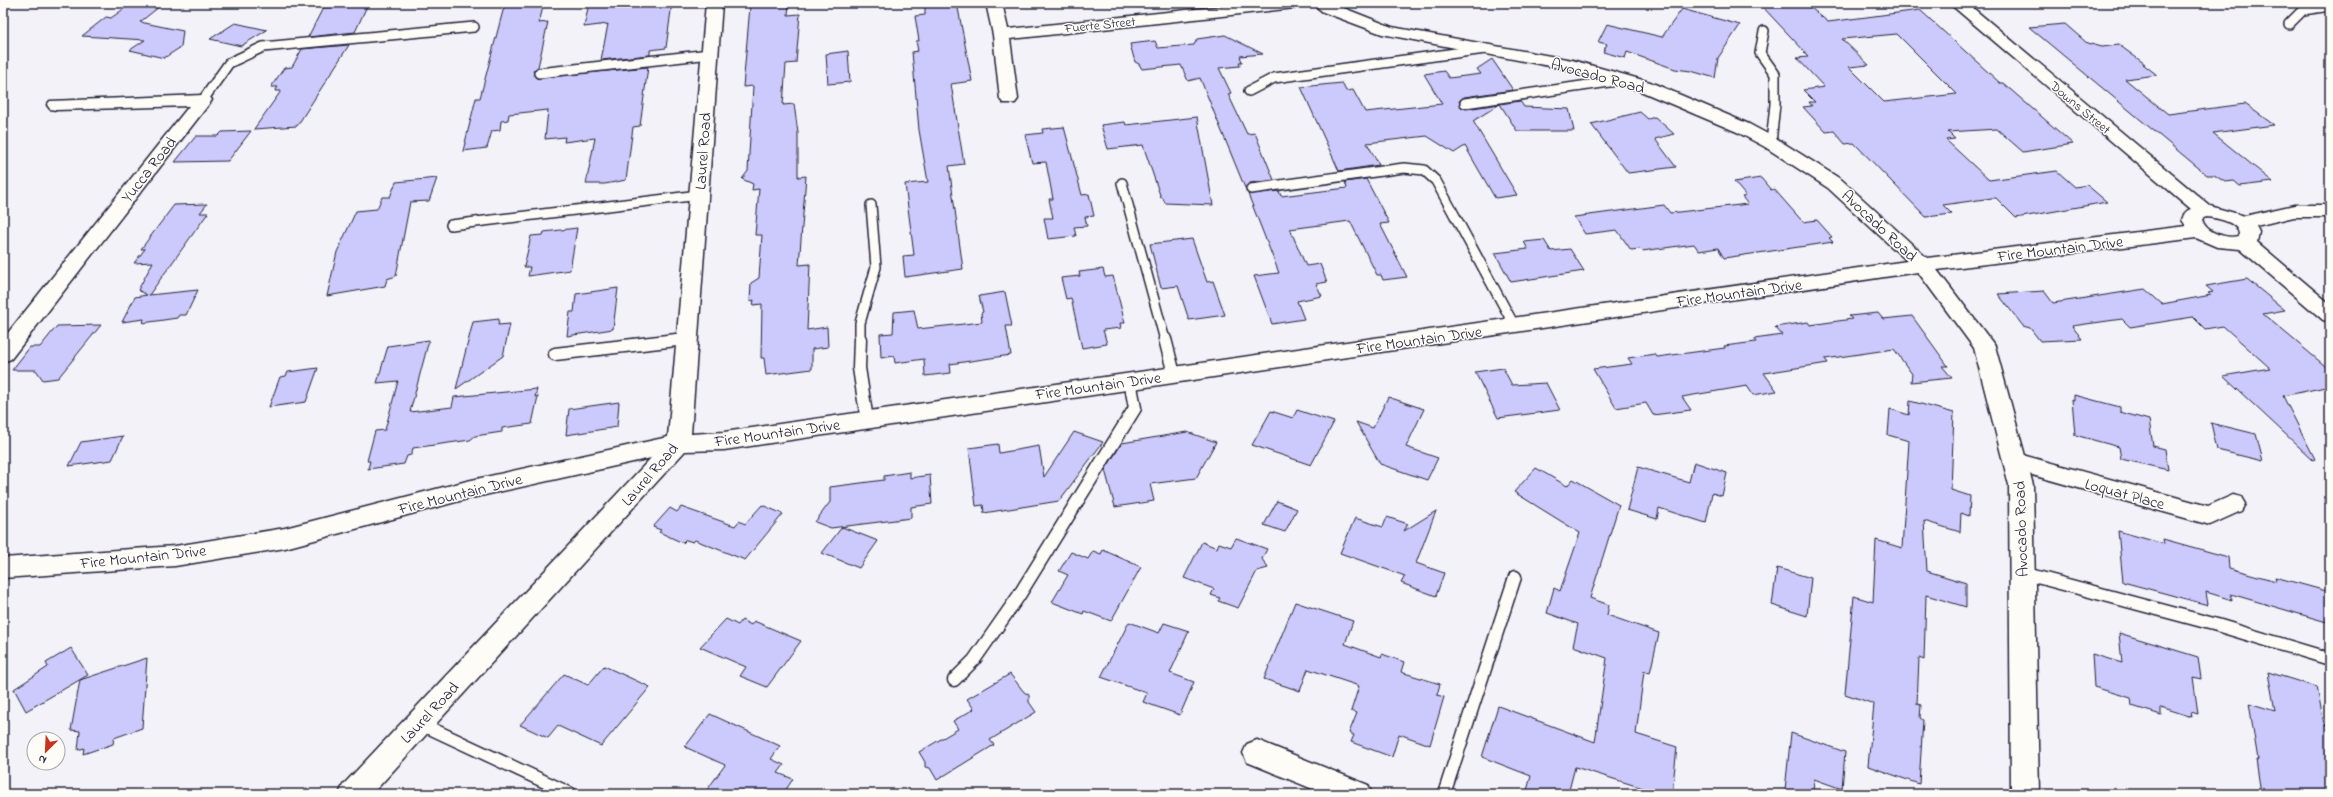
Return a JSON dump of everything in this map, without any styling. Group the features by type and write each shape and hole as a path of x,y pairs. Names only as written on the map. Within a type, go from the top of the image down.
{"street":[{"name":"Laurel Road","path":"353,794 679,444 714,3"},
{"path":"994,3 1009,100"},
{"name":"Fuerte Street","path":"1000,35 1295,3"},
{"name":"Avocado Road","path":"1320,3 1329,9 1388,32 1572,65 1644,86 1743,128 1770,143 1835,184 1923,265 1984,346 2022,485 2025,794"},
{"name":"Downs Street","path":"1957,3 2202,221 2223,242 2243,232"},
{"path":"56,105 203,100"},
{"name":"Yucca Road","path":"3,354 203,100"},
{"path":"2243,232 2294,211 2330,211"},
{"path":"2202,221 2224,214 2330,315"},
{"name":"Fire Mountain Drive","path":"3,568 175,556 285,538 467,490 679,444 724,441 1923,265 2202,221"},
{"name":"Loquat Place","path":"2015,462 2210,516 2233,504"},
{"path":"1256,753 1358,794"}],"lane":[{"path":"2289,24 2303,10 2330,6"},
{"path":"203,100 229,63 263,47 474,26"},
{"path":"1764,31 1760,53 1775,74 1775,104 1770,143"},
{"path":"1249,91 1274,78 1485,49"},
{"path":"539,73 710,54"},
{"path":"1465,103 1623,80"},
{"path":"1251,189 1398,168 1411,167 1428,171 1436,181 1514,325"},
{"path":"1122,182 1174,374"},
{"path":"451,225 699,195"},
{"path":"867,420 859,368 859,353 860,323 876,267 871,205"},
{"path":"555,354 687,339"},
{"path":"954,680 974,660 1018,597 1134,408 1130,381"},
{"path":"2022,573 2217,625 2330,659"},
{"path":"1444,794 1515,577"},
{"path":"419,723 571,794"}],"building":[{"path":"132,3 164,3 140,22 183,31 181,47 164,58 130,50 145,40 82,36 106,17 111,18"},
{"path":"505,3 544,3 539,23 548,22 538,67 533,71 536,78 648,67 640,126 633,127 626,180 605,184 586,184 595,138 564,142 565,137 545,139 548,110 509,114 508,120 501,121 500,130 492,131 487,148 463,151 476,98 480,98"},
{"path":"589,3 672,3 666,48 650,50 650,55 601,60 608,24 584,27"},
{"path":"789,3 788,15 800,14 796,63 786,64 783,105 794,104 798,133 798,177 806,176 799,265 810,264 807,330 827,327 828,347 812,349 812,369 766,375 764,358 761,358 762,304 753,305 754,300 750,301 751,283 759,278 762,235 755,235 759,189 752,190 753,184 742,179 748,171 753,86 743,87 750,6"},
{"path":"925,3 957,3 972,81 951,84 964,164 949,166 963,269 905,277 903,256 914,255 905,184 928,182 919,130 912,52 918,51 916,41 919,41 915,16 925,15"},
{"path":"1759,3 1805,3 1828,22 1920,10 2000,83 2003,83 2073,144 2023,152 1997,129 1948,132 1955,139 1946,140 1989,180 2057,171 2075,187 2087,185 2107,202 2016,218 1996,198 1992,198 1943,205 1952,214 1926,217 1854,143 1845,144 1834,131 1826,132 1803,107 1812,106 1809,102 1815,102 1803,90 1824,87 1797,58 1808,57 1804,53 1806,53","holes":["1897,34 1957,94 1884,102 1849,67 1869,65 1842,39"]},
{"path":"361,5 367,6 355,32 308,37 323,8"},
{"path":"1682,9 1740,25 1718,58 1715,78 1691,71 1675,69 1627,52 1625,58 1603,52 1607,44 1598,42 1607,24 1662,37"},
{"path":"235,23 267,30 241,46 210,39"},
{"path":"2065,24 2087,43 2102,47 2119,45 2145,64 2143,64 2157,75 2125,79 2168,114 2245,104 2274,125 2213,133 2273,182 2240,186 2234,181 2225,182 2214,175 2207,175 2029,27"},
{"path":"1225,35 1263,54 1240,56 1242,62 1239,62 1240,66 1219,68 1231,93 1228,94 1247,134 1255,133 1274,180 1250,183 1245,188 1200,78 1188,81 1181,65 1142,69 1139,64 1135,62 1130,44 1155,41 1158,48 1194,45 1197,39"},
{"path":"349,45 297,126 254,129 281,91 275,91 278,87 271,87 284,68 292,67 302,49"},
{"path":"848,51 850,82 828,84 826,54"},
{"path":"1492,59 1513,90 1464,97 1459,101 1461,107 1466,109 1520,101 1524,107 1569,109 1574,131 1517,131 1500,104 1473,121 1517,195 1495,198 1465,146 1454,153 1427,136 1367,143 1379,165 1339,171 1301,87 1342,83 1346,91 1353,90 1365,112 1442,104 1424,74 1444,71 1449,78 1481,74 1477,69"},
{"path":"1640,112 1648,119 1655,117 1674,134 1655,139 1676,167 1628,173 1591,124"},
{"path":"1197,117 1213,205 1165,203 1163,198 1161,198 1143,145 1108,149 1101,125 1125,122 1126,125"},
{"path":"1064,127 1082,195 1089,194 1094,216 1085,217 1087,226 1074,227 1076,236 1048,239 1044,218 1053,218 1049,199 1053,199 1046,162 1032,163 1025,135 1043,133 1042,129"},
{"path":"251,131 228,161 175,162 196,136 218,136 222,132"},
{"path":"437,178 429,201 410,202 396,276 387,279 385,286 327,296 337,252 356,211 377,209 382,197 390,197 396,182"},
{"path":"1761,178 1771,190 1774,189 1803,222 1817,220 1832,237 1829,238 1833,242 1724,258 1718,248 1699,251 1694,244 1642,251 1640,249 1631,250 1617,230 1585,234 1574,217 1664,205 1670,213 1748,204 1742,197 1746,196 1734,182"},
{"path":"1366,179 1389,223 1380,224 1407,277 1383,280 1381,275 1377,275 1350,221 1290,229 1306,266 1320,264 1327,282 1316,284 1322,296 1297,301 1304,319 1272,324 1254,276 1279,273 1248,194 1279,191 1281,196 1347,188 1345,182"},
{"path":"207,204 200,213 208,213 149,295 198,290 186,315 179,315 177,318 143,323 144,319 122,322 135,297 147,295 138,290 153,262 134,263 145,249 141,249 174,205"},
{"path":"577,228 570,270 528,276 530,267 524,267 531,236 543,235 544,232"},
{"path":"1192,239 1207,282 1213,281 1225,315 1189,320 1178,286 1161,288 1150,244"},
{"path":"1544,240 1551,251 1570,249 1584,271 1511,282 1495,253 1528,249 1524,242"},
{"path":"1103,269 1105,277 1113,276 1125,323 1120,323 1121,328 1103,330 1107,344 1082,348 1071,298 1066,299 1061,278 1080,276 1079,272"},
{"path":"2247,279 2285,310 2263,314 2330,370 2330,386 2283,396 2315,459 2313,460 2223,376 2270,368 2223,326 2205,329 2193,317 2130,327 2122,319 2072,326 2082,339 2040,341 2030,328 2023,326 1998,294 2044,291 2053,303 2145,289 2162,304 2211,295 2208,293 2213,292 2206,286"},
{"path":"618,288 613,329 567,336 570,312 574,312 576,294"},
{"path":"1005,292 1012,326 1006,326 1011,355 950,364 951,373 925,376 924,359 895,363 894,356 881,358 880,334 893,333 894,312 914,310 918,329 982,322 981,313 983,312 979,296"},
{"path":"1878,313 1883,319 1912,316 1948,366 1942,366 1952,378 1911,382 1912,374 1894,349 1825,359 1828,363 1764,373 1777,391 1753,395 1747,386 1682,397 1691,410 1653,415 1646,403 1616,408 1593,369 1632,364 1628,358 1655,354 1657,357 1725,348 1724,346 1756,342 1754,339 1782,335 1775,327 1808,322 1810,325 1852,319 1849,316"},
{"path":"499,319 498,325 510,324 503,356 456,389 473,322"},
{"path":"101,325 58,378 43,380 36,370 12,370 30,347 40,347 57,326"},
{"path":"429,340 410,412 452,407 454,397 537,389 535,397 538,396 532,424 502,428 502,432 475,436 470,440 413,448 411,455 407,456 404,464 368,469 370,461 367,461 375,431 385,430 398,381 377,383 388,346"},
{"path":"318,368 306,402 269,407 280,377 286,376 288,372"},
{"path":"1503,368 1512,385 1546,383 1560,410 1498,418 1475,372"},
{"path":"2074,395 2120,407 2120,412 2149,420 2153,446 2165,449 2168,470 2121,459 2119,447 2075,435 2072,399 2074,400"},
{"path":"1388,397 1424,409 1406,447 1438,458 1427,480 1380,464 1356,422 1373,428"},
{"path":"1910,401 1954,413 1951,490 1970,496 1969,516 1961,513 1960,532 1924,521 1927,571 1966,583 1966,607 1926,595 1924,660 1919,658 1917,704 1921,705 1920,718 1923,720 1919,784 1868,766 1874,704 1845,694 1854,596 1873,602 1876,540 1902,548 1909,441 1888,435 1890,409 1909,415"},
{"path":"619,402 617,427 566,435 569,409"},
{"path":"1297,410 1334,422 1311,465 1252,445 1271,411 1293,418"},
{"path":"2211,423 2256,434 2263,461 2217,450"},
{"path":"1074,432 1103,442 1059,501 984,513 983,505 976,506 969,448 998,444 999,453 1039,446 1044,477"},
{"path":"1187,432 1216,442 1196,478 1150,484 1154,501 1115,507 1105,470 1122,443"},
{"path":"123,436 112,460 69,466 81,442"},
{"path":"1694,462 1727,473 1722,496 1712,493 1706,523 1659,508 1657,519 1627,510 1638,467 1689,482"},
{"path":"1536,468 1567,486 1573,479 1619,505 1590,598 1609,605 1607,615 1659,633 1650,673 1644,671 1636,734 1677,747 1672,794 1662,794 1575,767 1568,794 1526,794 1531,776 1482,757 1498,706 1595,742 1607,658 1573,646 1578,624 1547,613 1554,588 1560,591 1580,533 1514,492"},
{"path":"910,472 910,478 930,475 932,504 911,507 911,518 831,528 815,522 830,502 830,487 884,480 884,476"},
{"path":"1277,501 1297,509 1285,532 1264,525"},
{"path":"762,505 783,514 745,560 695,540 693,542 686,540 683,543 659,532 661,530 653,527 670,508 677,512 681,507 735,526 739,521 745,524"},
{"path":"1436,511 1416,563 1444,573 1436,596 1401,583 1405,576 1340,553 1355,518 1383,527 1387,517 1408,524 1404,531"},
{"path":"842,527 878,541 859,568 822,553"},
{"path":"2118,531 2164,544 2163,539 2228,557 2229,568 2276,581 2275,577 2330,592 2330,623 2231,594 2232,600 2206,592 2208,605 2123,582"},
{"path":"1236,538 1267,549 1262,559 1268,568 1257,571 1238,608 1218,601 1220,598 1211,595 1214,589 1184,578 1202,542 1217,548 1219,543 1231,547"},
{"path":"1103,550 1141,567 1111,621 1084,611 1083,614 1052,602 1068,575 1059,571 1071,552 1088,559 1093,551 1101,554"},
{"path":"1777,568 1811,578 1807,616 1772,605"},
{"path":"1295,602 1353,621 1345,644 1381,657 1382,654 1404,662 1401,672 1440,684 1437,695 1444,697 1430,745 1399,734 1392,757 1351,742 1354,735 1349,733 1357,713 1351,711 1359,686 1308,669 1300,691 1264,679"},
{"path":"726,619 738,625 742,620 751,625 754,621 801,641 767,687 740,676 746,667 700,647"},
{"path":"1129,622 1159,633 1164,623 1189,631 1170,673 1194,682 1180,715 1143,702 1147,693 1101,677"},
{"path":"2119,633 2198,657 2201,679 2193,677 2198,714 2191,712 2192,717 2161,707 2161,715 2132,706 2131,698 2094,687 2092,654 2122,663"},
{"path":"71,648 88,675 26,711 14,689 48,667 46,663"},
{"path":"147,658 142,728 114,738 113,744 83,754 84,748 78,750 80,731 71,730 80,680"},
{"path":"604,666 650,687 601,746 558,726 548,738 520,725 564,674 588,685"},
{"path":"2268,672 2317,687 2324,724 2330,726 2330,794 2261,794 2256,759 2258,760 2249,703 2275,711"},
{"path":"1010,674 1024,692 1029,695 1029,702 1036,712 990,740 994,745 937,780 930,768 925,767 925,762 919,752 958,729 953,721 974,709 967,699"},
{"path":"710,714 780,746 771,759 784,765 778,773 793,779 783,794 704,794 725,765 685,747"},
{"path":"1791,733 1845,752 1842,789 1814,779 1813,794 1797,794 1785,790"}]}
